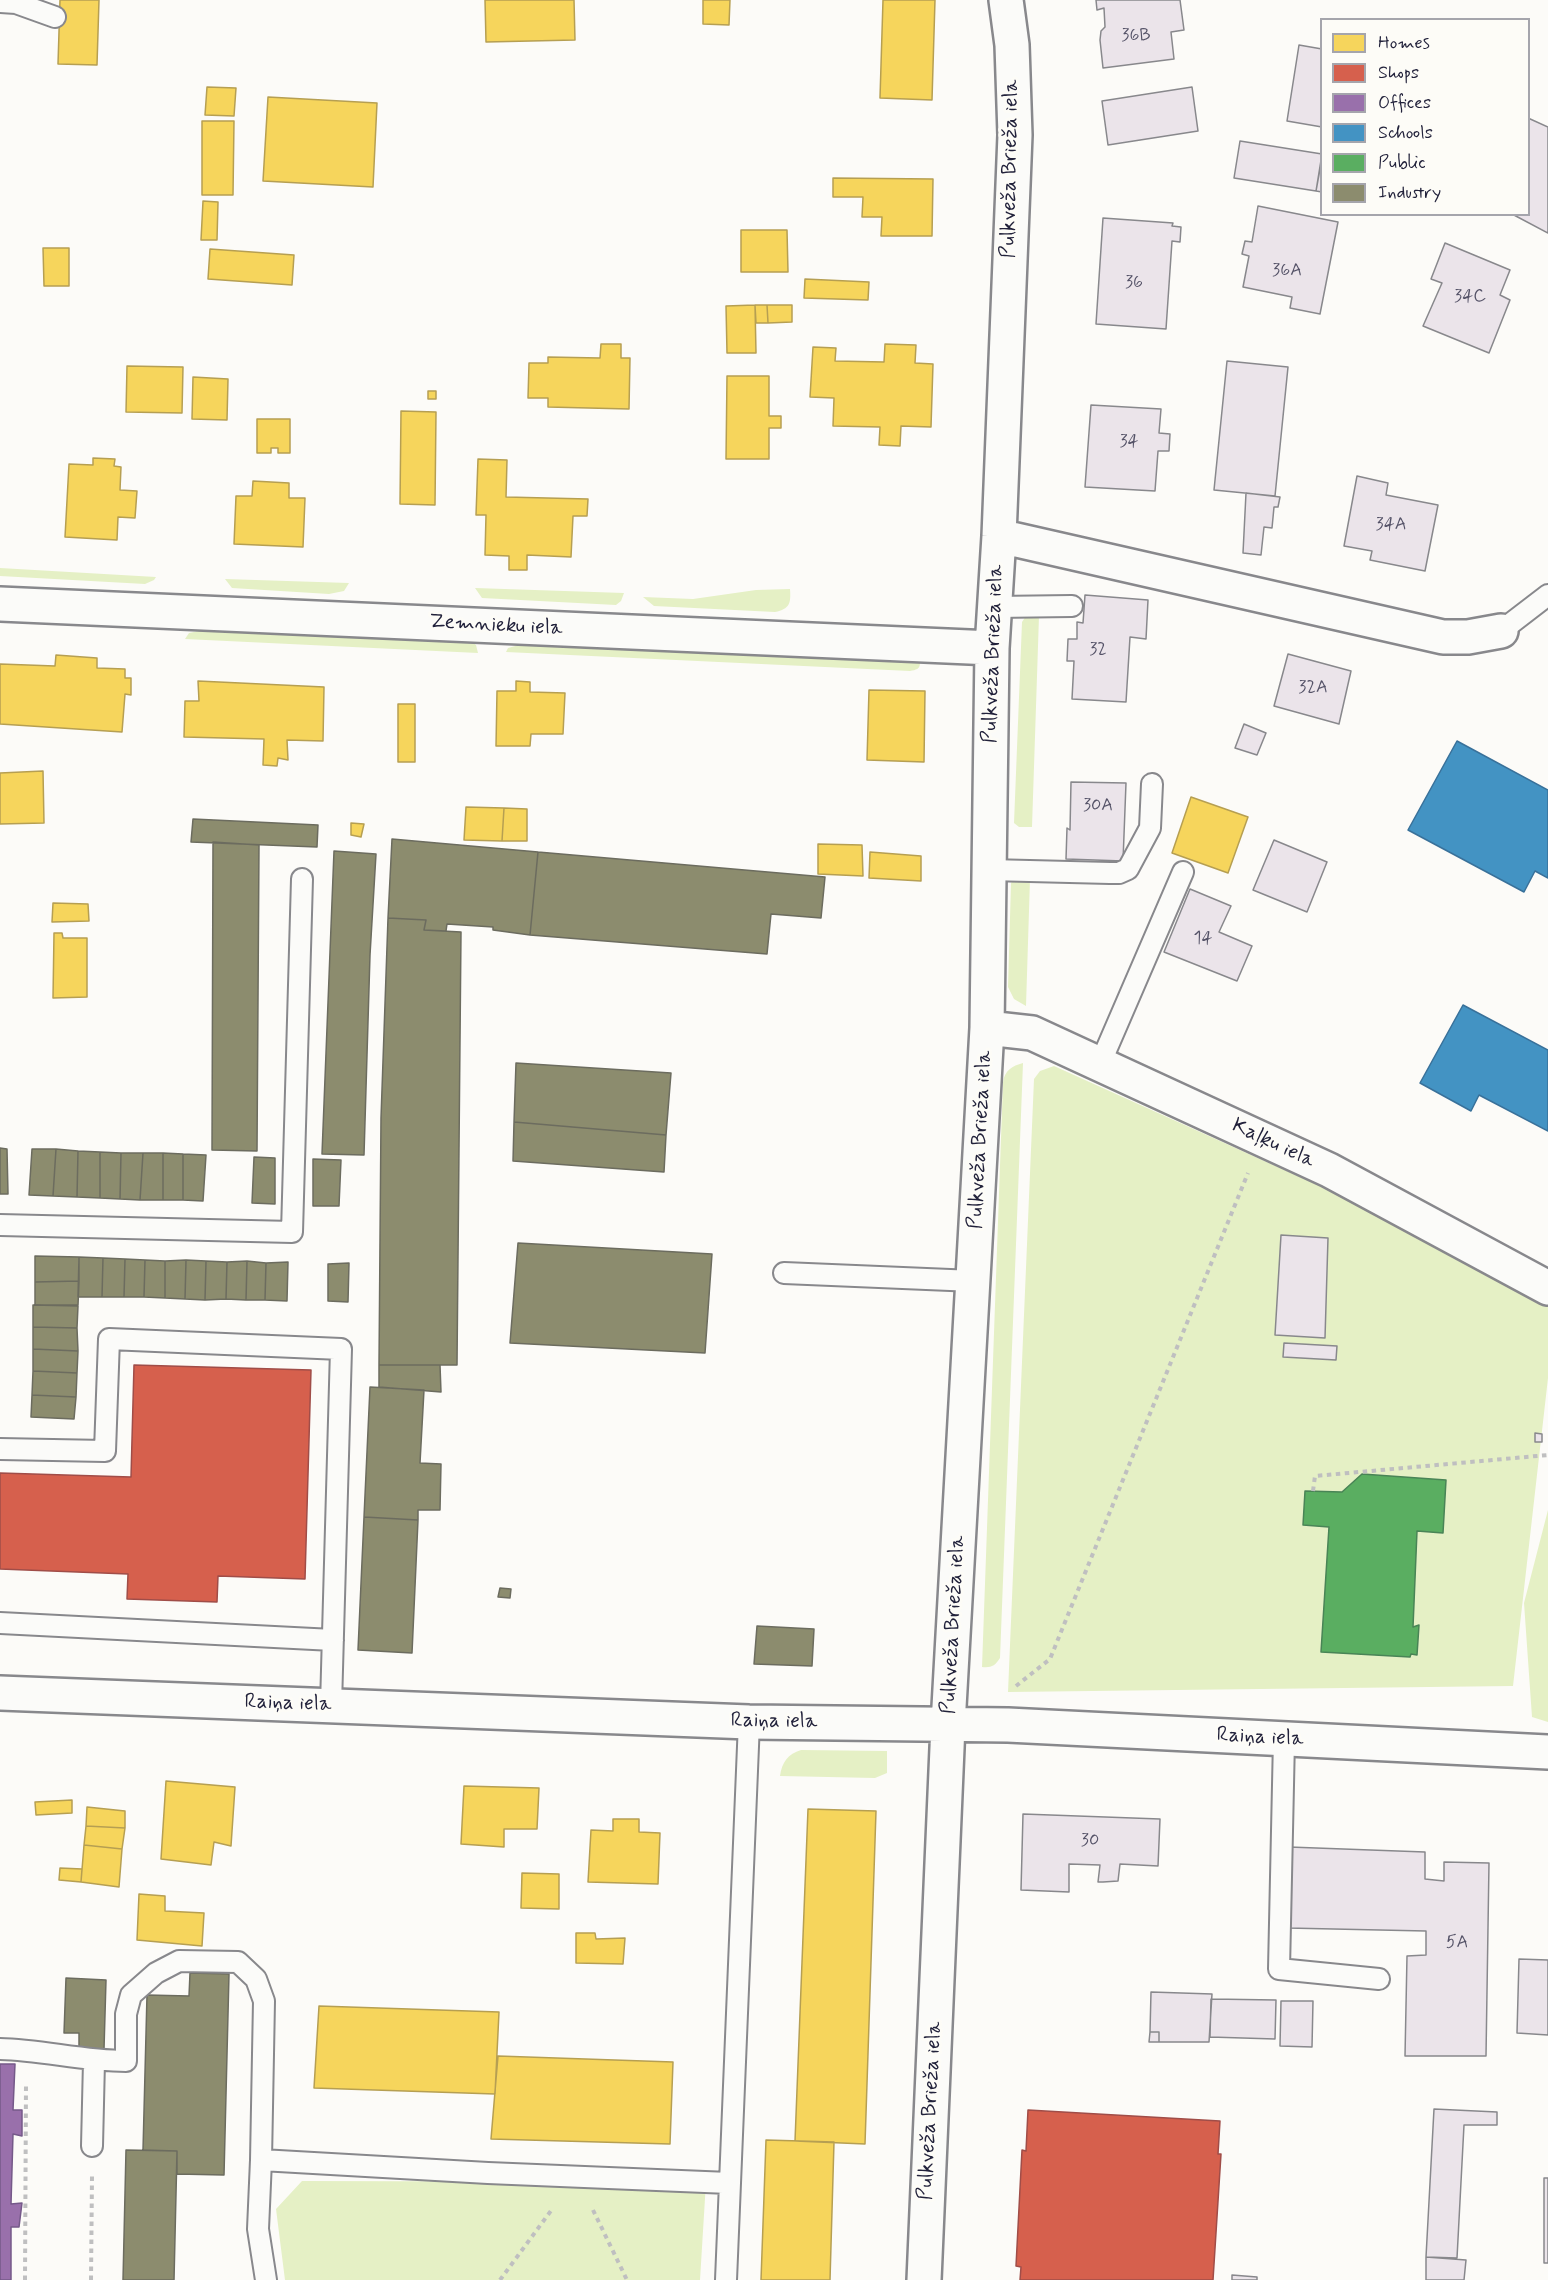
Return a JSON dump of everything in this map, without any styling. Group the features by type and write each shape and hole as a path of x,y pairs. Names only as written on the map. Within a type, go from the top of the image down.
{"street":[{"name":"Pulkveža Brieža iela","path":"924,2280 948,1725 987,1028 992,648 999,536 1015,135 1012,45 1006,0"},
{"path":"999,536 1443,637 1468,638 1501,632"},
{"name":"Zemnieku iela","path":"0,604 992,648"},
{"name":"Kaļķu iela","path":"987,1028 1032,1033 1262,1138 1329,1170 1548,1288"},
{"name":"Raiņa iela","path":"0,1693 749,1722 1008,1725 1548,1752"}],"lane":[{"path":"0,3 16,3 56,17"},
{"path":"1501,632 1548,595"},
{"path":"995,607 1072,606"},
{"path":"989,870 1119,873 1128,869 1150,828 1152,784"},
{"path":"1100,1064 1184,872"},
{"path":"0,1226 292,1232 302,879"},
{"path":"784,1273 974,1281"},
{"path":"0,1449 105,1450 109,1339 341,1349 331,1705"},
{"path":"0,1623 333,1640"},
{"path":"726,2280 749,1722"},
{"path":"1284,1739 1279,1969 1379,1979"},
{"path":"0,2049 27,2050 94,2061 126,2061 126,2014 131,1995 156,1973 179,1960 238,1962 256,1979 264,2001 258,2229 266,2280"},
{"path":"92,2146 94,2061"},
{"path":"261,2160 729,2183"}],"path":[{"path":"1008,1692 1050,1659 1262,1138"},
{"path":"1313,1491 1315,1476 1548,1455"},
{"path":"25,2280 27,2050"},
{"path":"91,2280 92,2146"},
{"path":"500,2280 576,2176 627,2280"}],"green space":[{"path":"0,568 156,577 145,584 0,576"},
{"path":"225,579 349,583 344,591 329,594 232,588"},
{"path":"475,588 624,593 621,601 616,605 482,598"},
{"path":"790,589 787,607 775,612 654,606 643,597 693,599 756,590"},
{"path":"1026,616 1039,616 1032,827 1019,827 1014,823 1022,622"},
{"path":"199,631 472,642 476,645 478,653 185,639 189,633"},
{"path":"519,645 920,663 917,669 910,671 506,652 508,648"},
{"path":"1014,879 1030,879 1026,1006 1014,999 1008,987 1011,883"},
{"path":"1023,1063 1000,1658 992,1666 982,1667 1003,1082 1005,1074 1010,1069"},
{"path":"1054,1066 1548,1289 1548,1378 1513,1686 1008,1692 1034,1079 1040,1071"},
{"path":"1548,1510 1548,1722 1532,1717 1524,1603"},
{"path":"801,1750 887,1751 887,1773 875,1778 780,1776 786,1759"},
{"path":"302,2181 706,2182 700,2280 285,2280 276,2209"}],"building: Homes":[{"path":"60,0 99,0 97,65 58,64"},
{"path":"485,0 574,0 575,40 486,42"},
{"path":"703,0 730,0 729,25 703,24"},
{"path":"883,0 935,0 932,100 880,98"},
{"path":"207,87 236,88 234,116 205,115"},
{"path":"268,97 377,103 373,187 263,181"},
{"path":"202,121 234,121 233,195 202,195"},
{"path":"833,178 933,179 932,236 881,236 882,217 862,217 863,197 833,197"},
{"path":"203,201 218,202 217,240 201,240"},
{"path":"741,230 787,230 788,272 741,272"},
{"path":"43,248 69,248 69,286 44,286"},
{"path":"210,249 294,255 292,285 208,279"},
{"path":"805,279 869,282 868,300 804,298"},
{"path":"755,305 767,305 768,323 756,323"},
{"path":"755,305 756,353 727,353 726,306"},
{"path":"767,305 792,305 792,322 768,323"},
{"path":"601,344 621,344 621,358 630,358 629,409 548,407 548,398 528,398 529,363 548,363 548,357 600,358"},
{"path":"885,344 916,345 915,363 933,364 931,427 901,426 900,446 879,445 880,427 833,426 834,398 810,397 813,347 836,348 835,361 884,362"},
{"path":"127,366 183,367 182,413 126,412"},
{"path":"727,376 769,376 769,416 781,416 781,428 769,428 769,459 726,459"},
{"path":"193,377 228,379 227,420 192,419"},
{"path":"428,391 436,391 436,399 428,399"},
{"path":"401,411 436,412 435,505 400,504"},
{"path":"257,419 290,419 290,453 278,453 278,448 271,448 271,453 257,453"},
{"path":"93,458 115,459 114,466 121,467 120,490 137,491 135,518 118,517 117,540 65,537 69,464 93,465"},
{"path":"478,459 507,460 506,497 588,499 587,516 573,516 571,557 527,555 527,570 509,570 509,556 485,555 486,515 476,515"},
{"path":"253,481 289,483 289,498 305,498 303,547 234,544 236,496 252,496"},
{"path":"56,655 97,658 97,668 125,669 125,678 131,678 131,695 125,694 122,732 0,724 0,664 55,666"},
{"path":"198,681 324,687 323,741 287,740 288,760 278,758 277,766 263,765 264,739 184,737 185,701 199,701"},
{"path":"516,681 530,682 530,692 565,693 563,734 531,734 530,746 496,746 497,691 516,691"},
{"path":"869,690 925,691 924,762 867,760"},
{"path":"398,704 415,704 415,762 398,762"},
{"path":"43,771 44,823 0,824 0,773"},
{"path":"1191,797 1248,817 1228,873 1172,853"},
{"path":"466,807 504,808 502,841 464,840"},
{"path":"504,808 527,809 527,841 502,841"},
{"path":"351,823 364,824 361,837 351,835"},
{"path":"818,844 862,845 863,876 818,874"},
{"path":"870,852 921,856 921,881 869,878"},
{"path":"53,903 88,904 89,921 52,922"},
{"path":"54,933 62,933 63,938 87,938 87,997 53,998"},
{"path":"166,1781 235,1787 231,1846 214,1842 211,1865 161,1859"},
{"path":"464,1786 539,1788 537,1829 504,1829 504,1847 461,1844"},
{"path":"72,1800 72,1813 36,1815 35,1802"},
{"path":"87,1807 125,1811 125,1828 86,1826"},
{"path":"808,1809 876,1811 865,2144 795,2141"},
{"path":"613,1819 639,1819 639,1832 660,1833 658,1884 588,1882 591,1830 613,1831"},
{"path":"86,1826 125,1828 122,1849 84,1845"},
{"path":"84,1845 122,1849 119,1887 81,1882"},
{"path":"60,1868 82,1869 81,1882 59,1880"},
{"path":"522,1873 559,1874 559,1909 521,1908"},
{"path":"139,1894 165,1896 165,1911 204,1913 202,1946 137,1940"},
{"path":"576,1933 595,1933 596,1939 625,1938 623,1964 576,1963"},
{"path":"319,2006 499,2012 495,2094 314,2088"},
{"path":"498,2056 673,2062 670,2144 491,2139"},
{"path":"766,2140 834,2142 830,2280 761,2280"}],"building: Shops":[{"path":"134,1365 311,1370 305,1579 218,1576 217,1602 127,1599 128,1574 0,1569 0,1473 131,1477"},
{"path":"1028,2110 1220,2121 1218,2154 1221,2154 1213,2280 1020,2280 1021,2267 1016,2266 1022,2150 1026,2151"}],"building: Offices":[{"path":"0,2064 15,2064 13,2110 22,2110 22,2136 13,2134 11,2204 22,2203 19,2227 11,2227 11,2280 0,2280"}],"building: Schools":[{"path":"1457,741 1548,790 1548,878 1535,871 1524,892 1408,830"},
{"path":"1463,1005 1548,1050 1548,1131 1479,1095 1471,1111 1420,1083"}],"building: Public":[{"path":"1362,1474 1446,1480 1443,1533 1417,1531 1413,1627 1419,1625 1417,1655 1411,1654 1410,1657 1321,1652 1329,1527 1303,1525 1305,1491 1342,1492"}],"building: Industry":[{"path":"193,819 318,825 317,847 191,842"},
{"path":"392,839 538,852 530,935 493,930 493,927 447,924 446,931 424,930 426,920 388,918"},
{"path":"213,842 259,845 257,1151 212,1150"},
{"path":"334,851 376,854 370,955 364,1155 322,1154"},
{"path":"538,852 825,877 821,918 771,914 767,954 530,935"},
{"path":"388,918 426,920 424,930 461,932 457,1365 379,1365 381,1118"},
{"path":"516,1063 671,1073 666,1135 514,1122"},
{"path":"514,1122 666,1135 664,1172 513,1161"},
{"path":"0,1148 7,1149 8,1194 0,1194"},
{"path":"32,1149 56,1149 53,1196 29,1195"},
{"path":"56,1149 78,1151 77,1197 53,1196"},
{"path":"78,1151 100,1152 100,1198 77,1197"},
{"path":"100,1152 121,1153 120,1199 100,1198"},
{"path":"121,1153 143,1153 140,1200 120,1199"},
{"path":"143,1153 163,1153 163,1200 140,1200"},
{"path":"163,1153 183,1154 183,1200 163,1200"},
{"path":"183,1154 206,1155 203,1201 183,1200"},
{"path":"254,1157 275,1158 275,1204 252,1203"},
{"path":"313,1159 341,1160 339,1206 313,1206"},
{"path":"518,1243 712,1254 705,1353 510,1343"},
{"path":"35,1256 79,1257 79,1281 35,1282"},
{"path":"79,1257 103,1258 102,1297 78,1297"},
{"path":"103,1258 125,1259 124,1297 102,1297"},
{"path":"125,1259 145,1260 144,1297 124,1297"},
{"path":"145,1260 165,1261 165,1298 144,1297"},
{"path":"186,1260 185,1299 165,1298 165,1261"},
{"path":"186,1260 206,1261 205,1300 185,1299"},
{"path":"206,1261 227,1262 226,1299 205,1300"},
{"path":"247,1261 246,1300 226,1299 227,1262"},
{"path":"247,1261 266,1263 265,1300 246,1300"},
{"path":"288,1262 287,1301 265,1300 266,1263"},
{"path":"349,1263 348,1302 328,1301 328,1264"},
{"path":"79,1281 78,1305 35,1305 35,1282"},
{"path":"33,1305 78,1306 77,1328 33,1327"},
{"path":"33,1327 77,1328 78,1351 33,1349"},
{"path":"33,1349 78,1351 77,1373 33,1371"},
{"path":"379,1365 440,1365 441,1392 379,1387"},
{"path":"33,1371 77,1373 76,1397 32,1395"},
{"path":"370,1387 424,1390 420,1463 441,1464 440,1510 418,1510 418,1520 364,1517"},
{"path":"32,1395 76,1397 74,1419 31,1417"},
{"path":"364,1517 418,1520 412,1653 358,1650"},
{"path":"500,1588 511,1589 510,1598 498,1597"},
{"path":"757,1626 814,1629 812,1666 754,1664"},
{"path":"190,1973 229,1974 224,2175 177,2174 177,2151 143,2150 147,1995 189,1996"},
{"path":"66,1978 106,1980 104,2049 79,2048 79,2033 64,2033"},
{"path":"126,2150 177,2151 174,2280 123,2280"}],"building: Other":[{"path":"1096,0 1180,0 1184,30 1171,32 1174,59 1103,68 1100,40 1101,31 1105,27 1104,8 1097,10"},
{"path":"1299,45 1320,49 1320,127 1287,121"},
{"path":"1192,87 1198,131 1108,145 1102,101"},
{"path":"1530,119 1548,127 1548,233 1516,216 1530,216"},
{"path":"1240,141 1320,154 1316,191 1234,178"},
{"path":"1320,169 1320,192 1316,191"},
{"path":"1258,206 1338,222 1320,314 1290,308 1292,297 1243,287 1249,256 1242,254 1245,241 1252,242"},
{"path":"1103,218 1173,223 1172,226 1181,227 1180,242 1172,241 1166,329 1096,324"},
{"path":"1445,243 1510,270 1500,295 1510,300 1489,353 1423,326 1442,283 1431,279"},
{"path":"1227,361 1288,367 1275,496 1214,490"},
{"path":"1091,405 1161,409 1159,433 1170,434 1169,451 1158,451 1155,491 1085,487"},
{"path":"1357,476 1388,483 1386,495 1438,505 1425,571 1370,560 1372,551 1344,546"},
{"path":"1246,493 1280,497 1278,507 1274,507 1272,528 1264,527 1261,555 1243,553"},
{"path":"1085,595 1148,600 1146,639 1130,637 1126,702 1072,699 1074,661 1067,661 1068,639 1077,639 1077,622 1083,623"},
{"path":"1288,654 1351,671 1339,724 1274,706"},
{"path":"1244,724 1266,733 1257,755 1235,748"},
{"path":"1071,782 1126,783 1123,861 1066,859 1067,828 1070,830"},
{"path":"1274,840 1327,862 1307,912 1253,890"},
{"path":"1190,889 1231,906 1219,932 1252,946 1237,981 1164,952"},
{"path":"1281,1235 1328,1238 1325,1338 1275,1335"},
{"path":"1284,1343 1337,1346 1336,1360 1283,1357"},
{"path":"1535,1433 1542,1434 1542,1442 1535,1442"},
{"path":"1023,1814 1160,1819 1158,1866 1120,1864 1118,1881 1098,1882 1100,1865 1069,1864 1069,1892 1021,1890"},
{"path":"1289,1847 1425,1852 1425,1879 1444,1881 1444,1862 1489,1863 1486,2056 1405,2056 1407,1956 1426,1955 1426,1931 1287,1928"},
{"path":"1519,1959 1548,1960 1548,2035 1517,2033"},
{"path":"1151,1992 1212,1994 1209,2042 1159,2042 1159,2032 1150,2032"},
{"path":"1211,1999 1276,2000 1275,2039 1210,2037"},
{"path":"1281,2001 1313,2001 1312,2047 1280,2046"},
{"path":"1150,2032 1159,2032 1159,2042 1149,2042"},
{"path":"1434,2109 1497,2112 1497,2125 1464,2125 1457,2258 1426,2257"},
{"path":"1544,2178 1548,2178 1548,2263 1544,2263"},
{"path":"1426,2257 1466,2260 1464,2280 1426,2280"},
{"path":"1232,2275 1257,2277 1257,2280 1232,2280"}]}
